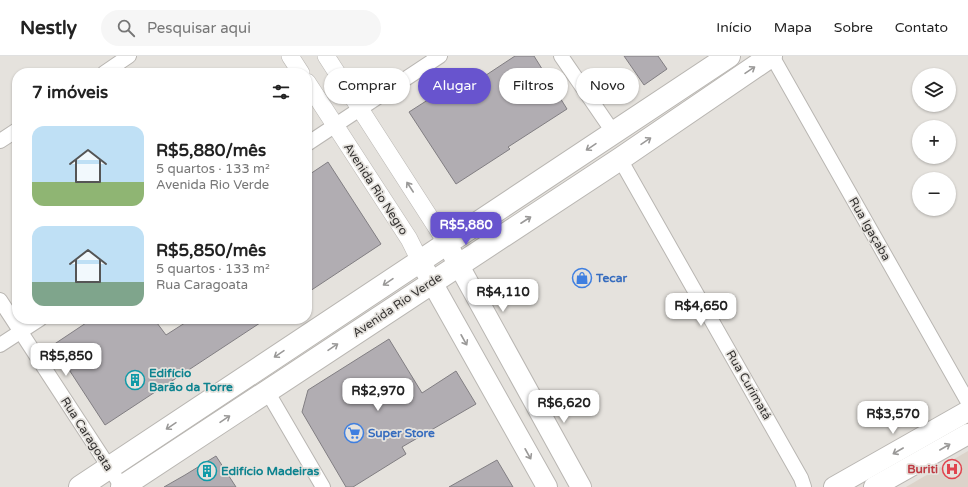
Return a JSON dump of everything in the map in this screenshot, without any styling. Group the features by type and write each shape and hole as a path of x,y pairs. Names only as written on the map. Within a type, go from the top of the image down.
{"main road":[{"name":"Avenida Rio Verde","path":"80,487 729,56"},
{"name":"Avenida Rio Verde","path":"122,487 458,264 620,159 772,56"},
{"path":"446,244 581,487"},
{"name":"Avenida Rio Negro","path":"420,261 547,487"},
{"path":"834,487 968,411"},
{"path":"874,487 968,434"}],"street":[{"path":"111,68 129,56"},
{"path":"290,56 298,68"},
{"path":"326,56 446,244"},
{"path":"312,141 440,56"},
{"path":"561,56 613,132"},
{"name":"Rua Igaçaba","path":"772,56 968,402"},
{"name":"Avenida Rio Negro","path":"312,90 409,239 420,261"},
{"path":"0,141 12,133"},
{"name":"Rua Curimatá","path":"620,159 798,471 804,487"},
{"name":"Rua Caragoata","path":"0,300 12,318"},
{"name":"Rua Caragoata","path":"16,324 122,487"},
{"path":"0,345 33,324"},
{"path":"267,391 323,487"}],"shaded area":[{"name":"Buriti","path":"968,451 968,487 906,487"}],"building":[{"path":"515,56 534,56 541,68 499,68 499,104 564,104 567,109 508,147 510,149 456,184 409,112 421,104 491,104 491,72"},
{"path":"624,56 658,56 667,69 644,85 639,78 639,68 632,68"},
{"path":"328,162 381,244 312,290 312,173"},
{"path":"84,324 158,324 166,335 183,324 258,324 105,425 53,345"},
{"name":"Super Store","path":"389,339 422,393 456,371 476,404 402,447 406,454 353,487 346,487 302,412 308,390"},
{"name":"Edifício Madeiras","path":"216,456 236,487 164,487 185,475"},
{"path":"497,460 513,487 449,487"}],"place":[{"name":"Tecar","path":"582,278"},
{"name":"Edifício Barão da Torre","path":"135,380"},
{"name":"Super Store","path":"354,433"},
{"name":"Buriti","path":"952,469"},
{"name":"Edifício Madeiras","path":"207,471"}]}
